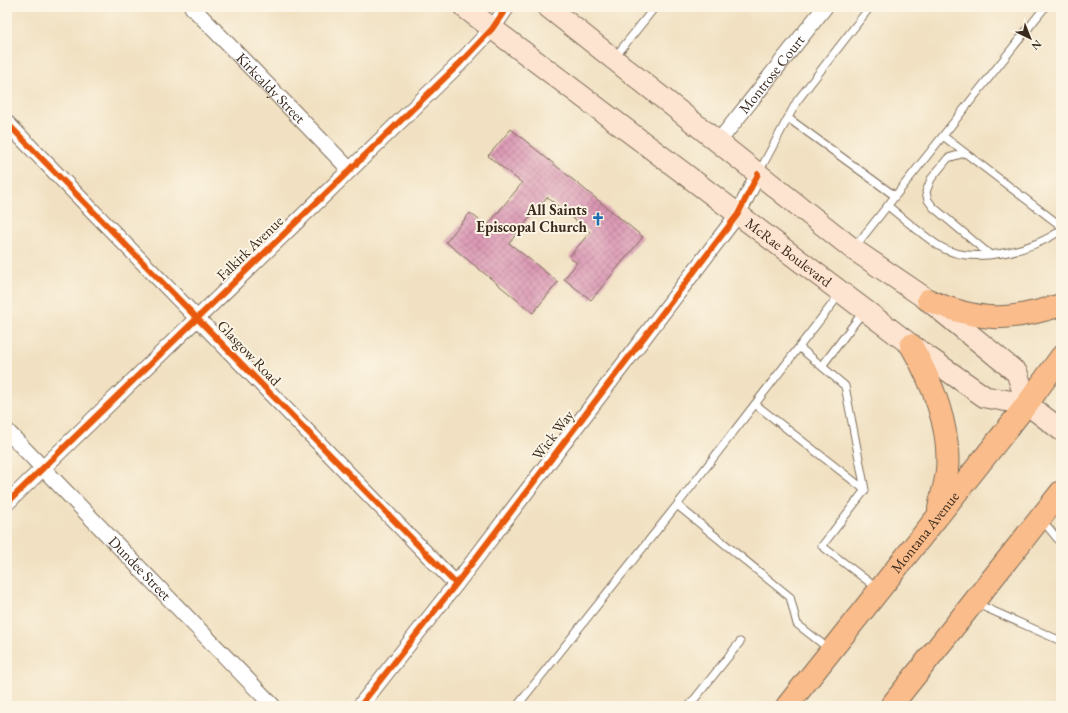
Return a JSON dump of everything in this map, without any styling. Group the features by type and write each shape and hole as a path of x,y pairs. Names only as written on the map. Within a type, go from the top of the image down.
{"highway":[{"path":"928,300 954,311 982,317 1007,317 1036,313 1061,305"},
{"path":"911,345 925,370 939,405 946,430 947,470 938,515"},
{"name":"Montana Avenue","path":"787,706 1028,404 1061,357"},
{"path":"891,706 1061,492"}],"main road":[{"name":"McRae Boulevard","path":"464,7 911,345 985,397 1028,404 1061,430"},
{"path":"548,7 719,141 758,174 853,249 928,300 1017,373 1028,404"}],"street":[{"name":"Kirkcaldy Street","path":"192,7 350,170"},
{"name":"Falkirk Avenue","path":"7,504 459,64 492,29 507,7"},
{"name":"Montrose Court","path":"719,141 825,7"},
{"name":"Glasgow Road","path":"7,123 456,584"},
{"name":"Wick Way","path":"360,706 456,584 738,214 758,174"},
{"name":"Dundee Street","path":"7,431 273,706"}],"lane":[{"path":"614,59 655,7"},
{"path":"758,174 798,101 870,7"},
{"path":"853,249 1045,7"},
{"path":"788,118 895,196"},
{"path":"943,136 1061,226"},
{"path":"965,153 948,158 931,179 926,192 928,200 933,207 989,254"},
{"path":"888,206 939,246 956,253 976,256 1009,252 1051,237 1061,230"},
{"path":"517,706 677,505 841,292"},
{"path":"822,366 864,309"},
{"path":"799,347 845,386 865,490 822,546 879,590"},
{"path":"755,404 865,490"},
{"path":"677,505 790,598 796,624 831,651"},
{"path":"1040,518 1061,543"},
{"path":"973,602 1061,641"},
{"path":"689,706 740,642"}],"building":[{"name":"All Saints Episcopal Church","path":"511,129 643,237 591,300 564,279 577,263 569,257 590,232 547,197 509,243 558,282 533,313 446,242 470,213 487,226 522,183 488,156"}],"cycle path":[{"path":"7,503 459,64 492,29 507,7"},
{"path":"7,123 456,584"},
{"path":"360,706 456,584 738,214 758,174"}],"place":[{"name":"All Saints Episcopal Church","path":"598,219"}]}
